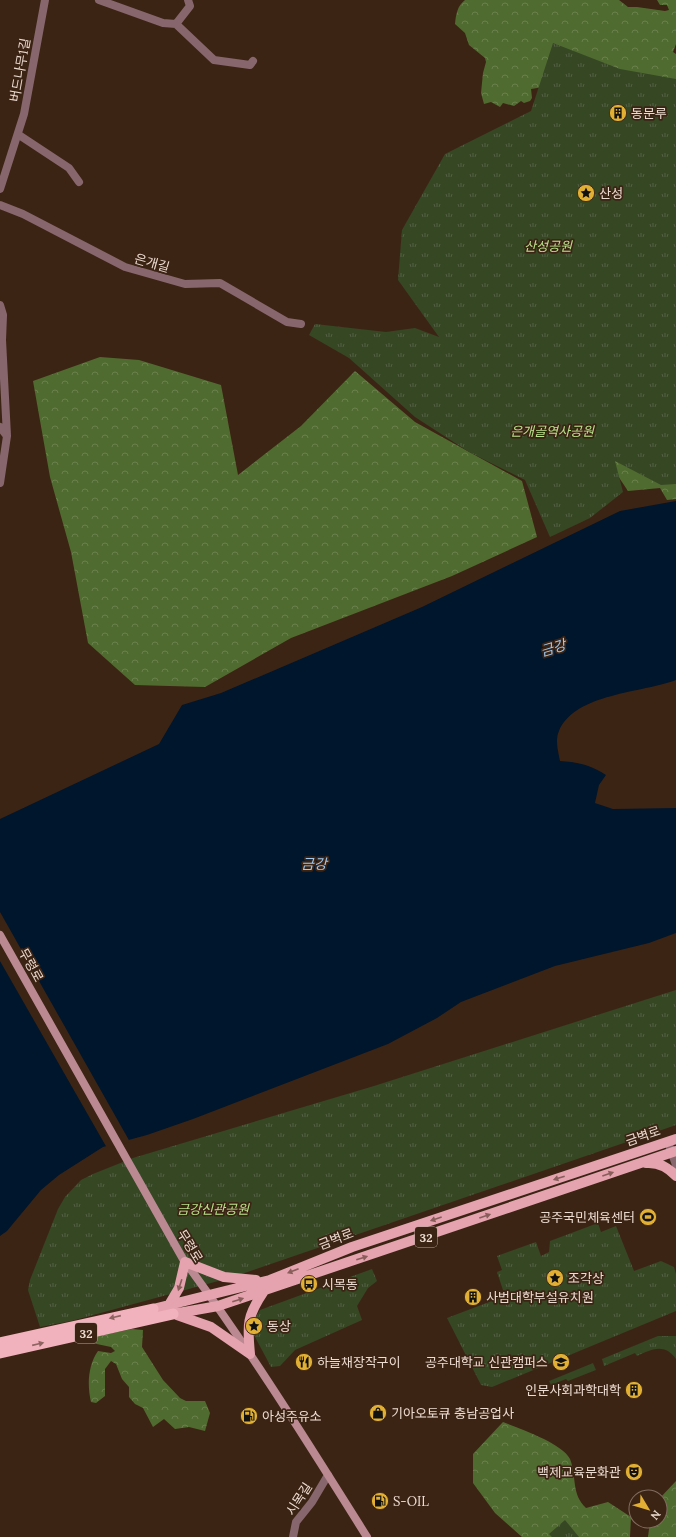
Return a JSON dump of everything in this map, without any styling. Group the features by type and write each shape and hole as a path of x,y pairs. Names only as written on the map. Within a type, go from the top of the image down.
{"highway":[{"name":"금벽로","path":"0,1344 153,1308"},
{"name":"금벽로","path":"0,1353 171,1309"}],"main road":[{"name":"무령로","path":"0,935 184,1261 218,1306 250,1354 367,1537"},
{"name":"금벽로","path":"153,1308 171,1309 218,1306 636,1164 673,1146"},
{"name":"금벽로","path":"171,1309 210,1295 270,1280 359,1245 673,1146"},
{"path":"636,1164 654,1163 665,1166 676,1176"},
{"path":"250,1354 211,1327 171,1309 179,1288 184,1261 224,1277 243,1280 270,1280"},
{"path":"250,1354 247,1329 250,1314 264,1291"}],"street":[{"name":"버드나무1길","path":"0,189 19,135 35,59 44,0"},
{"path":"99,0 163,23 176,24 214,60 250,65 253,60"},
{"path":"176,24 190,6 188,0"},
{"path":"19,135 69,168 79,182"},
{"name":"은개길","path":"0,205 23,214 125,267 185,284 220,283 287,322 301,324"},
{"path":"0,305 3,315 2,340 7,436 0,483"},
{"path":"0,427 7,436"},
{"path":"673,1146 676,1166"},
{"name":"시목길","path":"293,1537 296,1522 312,1502 328,1475"}],"green space":[{"path":"465,0 619,0 628,7 665,11 669,10 667,5 660,5 657,0 676,0 676,44 673,52 676,54 676,110 543,87 531,89 532,98 530,101 524,103 521,101 514,106 503,103 500,107 491,102 484,104 481,93 483,73 486,62 485,58 469,45 465,33 455,24 456,14 462,2"},
{"name":"산성공원","path":"553,43 620,69 676,79 676,484 661,485 615,461 623,492 590,518 550,537 525,480 469,452 415,417 349,358 309,335 315,324 386,332 415,328 439,337 398,280 402,230 445,154 531,111"},
{"path":"100,357 139,360 221,385 238,475 301,426 355,371 415,422 522,481 537,537 452,576 291,638 205,687 135,685 88,643 71,552 50,477 33,381"},
{"path":"676,410 676,499 667,500 660,488 628,491 616,473 586,446"},
{"name":"금강신관공원","path":"676,990 676,1125 233,1277 71,1321 40,1327 28,1290 30,1280 58,1209 65,1197 81,1180 133,1158 374,1086"},
{"path":"598,1223 601,1232 616,1226 634,1271 661,1261 674,1267 676,1274 676,1311 492,1387 481,1385 447,1318 505,1296 497,1272 502,1270 497,1256 536,1242 541,1256 549,1252 550,1241"},
{"path":"372,1269 377,1281 368,1288 357,1306 362,1320 295,1350 280,1366 271,1367 254,1335 253,1322 260,1310"},
{"path":"132,1329 143,1330 142,1347 163,1380 180,1398 186,1401 205,1401 210,1413 205,1431 189,1427 175,1429 164,1419 153,1427 143,1408 135,1404 129,1397 129,1387 122,1379 116,1364 111,1361 105,1369 105,1396 96,1403 91,1402 89,1375 92,1362 98,1351 111,1353 115,1351 111,1347 78,1340"},
{"path":"658,1336 676,1336 676,1359 667,1351 658,1349 648,1351 637,1356 635,1353 604,1366 602,1359"},
{"path":"593,1363 596,1370 568,1381 566,1379 551,1385 549,1381"},
{"path":"503,1422 550,1442 559,1447 570,1459 576,1491 581,1503 586,1508 608,1502 628,1515 628,1529 630,1529 630,1537 522,1537 495,1513 473,1483 473,1454"},
{"path":"676,1481 676,1537 648,1537 649,1529 668,1529 668,1490"},
{"path":"565,1520 579,1537 552,1537 549,1534"}],"water":[{"name":"금강","path":"676,501 676,680 611,696 579,709 567,718 559,731 557,742 560,761 584,765 606,775 599,785 595,803 613,809 676,808 676,933 649,943 555,966 461,1002 437,1018 388,1044 193,1119 147,1135 103,1147 59,1175 41,1190 7,1231 0,1236 0,819 159,744 182,705 221,693 422,607 620,511"}],"pier":[{"path":"0,912 130,1142 107,1148 0,961"}],"place":[{"name":"동문루","path":"618,113"},
{"name":"산성","path":"586,193"},
{"name":"공주국민체육센터","path":"648,1217"},
{"name":"조각상","path":"555,1278"},
{"name":"시목동","path":"309,1284"},
{"name":"사범대학부설유치원","path":"473,1297"},
{"name":"동상","path":"254,1326"},
{"name":"하늘채장작구이","path":"304,1362"},
{"name":"공주대학교 신관캠퍼스","path":"561,1362"},
{"name":"인문사회과학대학","path":"634,1390"},
{"name":"기아오토큐 충남공업사","path":"378,1413"},
{"name":"아성주유소","path":"249,1416"},
{"name":"백제교육문화관","path":"634,1472"},
{"name":"S-OIL","path":"380,1501"}],"park label":[{"name":"은개골역사공원","path":"552,431"}]}
